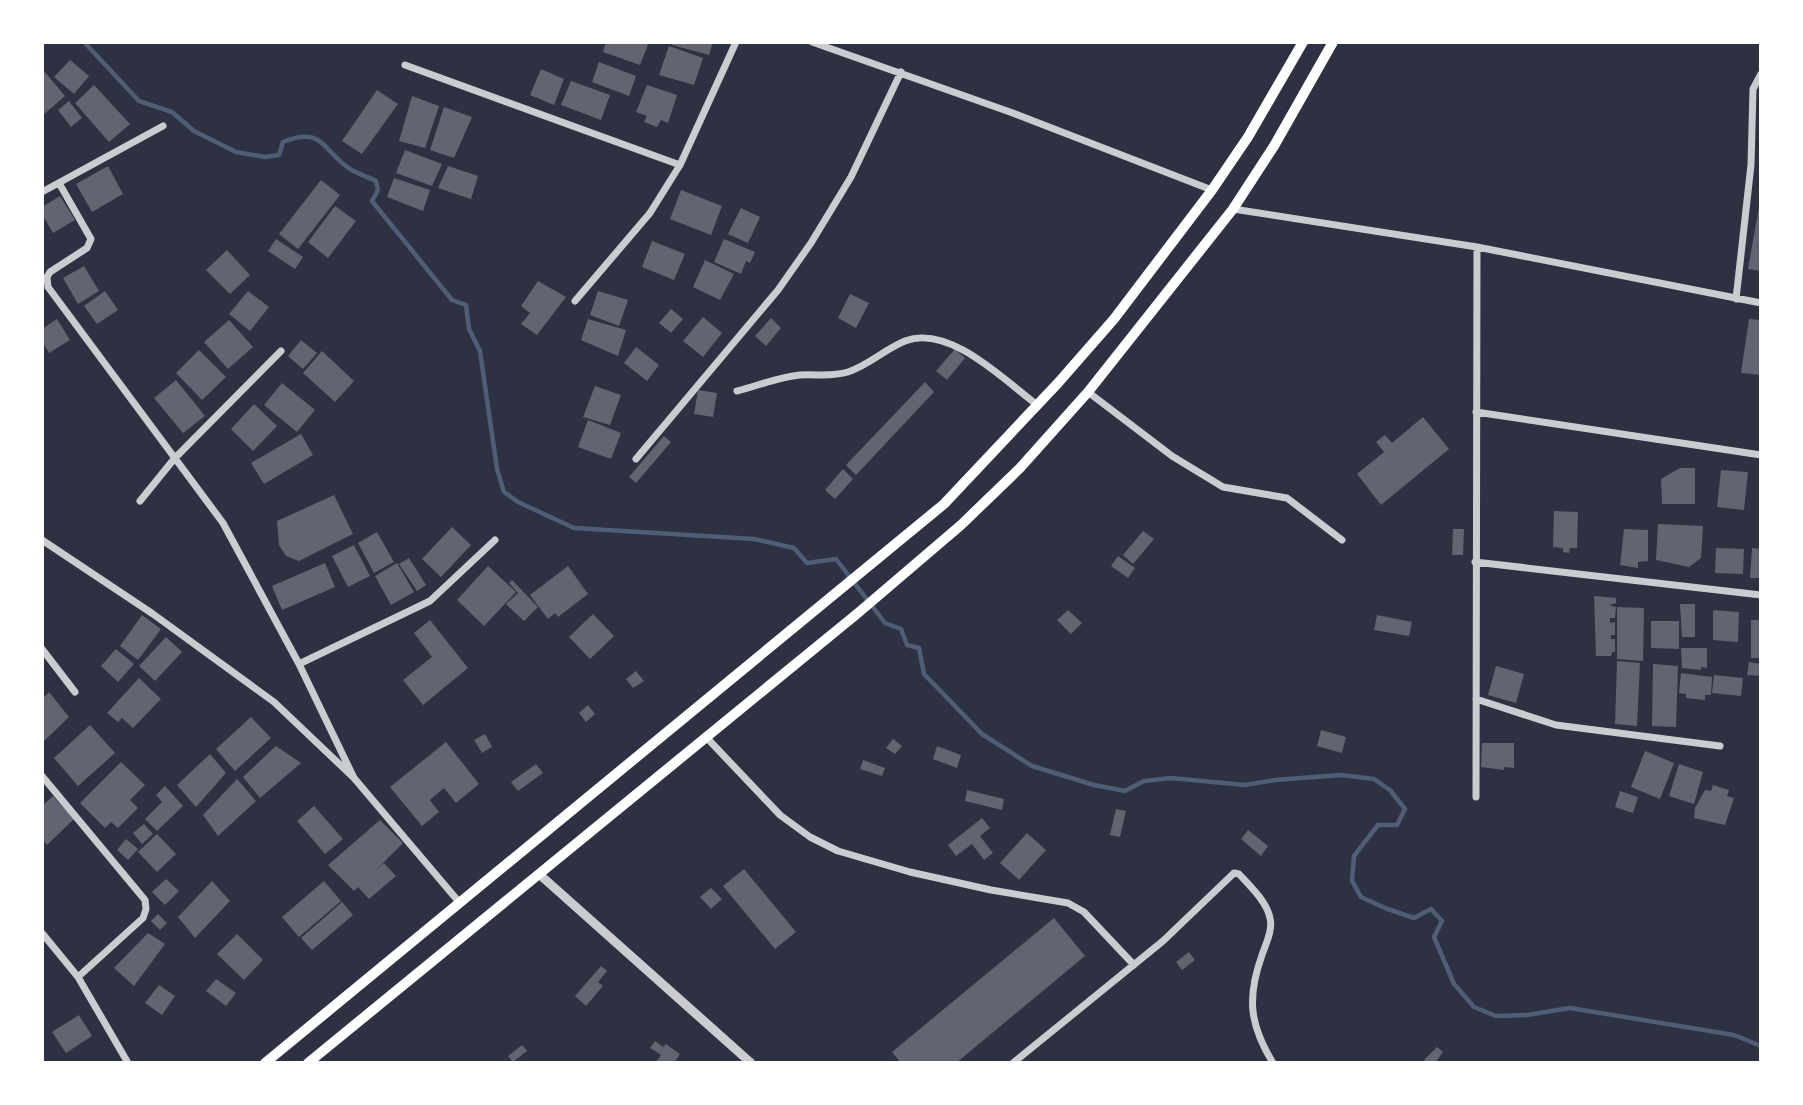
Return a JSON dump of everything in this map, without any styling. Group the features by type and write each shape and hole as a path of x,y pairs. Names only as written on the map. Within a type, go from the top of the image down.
{"main road":[{"path":"265,1063 944,504 1114,319 1212,190 1248,137 1303,42"},
{"path":"308,1063 961,525 1020,468 1088,392 1233,209 1274,146 1333,42"}],"street":[{"path":"575,301 650,214 680,165 736,42"},
{"path":"812,42 901,72 1212,190"},
{"path":"405,65 680,165"},
{"path":"636,459 778,290 811,243 851,177 901,72"},
{"path":"1737,299 1751,165 1753,89 1761,74"},
{"path":"42,192 163,126"},
{"path":"59,183 91,239 87,248 50,272 47,277 48,287 223,523 299,664 355,778"},
{"path":"1233,209 1477,247 1761,303"},
{"path":"1476,797 1477,247"},
{"path":"737,391 798,375 829,376 848,372 902,342 924,338 946,342 967,351 1036,404"},
{"path":"140,501 174,459 281,351"},
{"path":"1088,392 1172,456 1223,487 1287,498 1342,540"},
{"path":"1476,412 1761,454"},
{"path":"42,540 153,614 274,702 355,778 459,902"},
{"path":"299,664 430,601 495,540"},
{"path":"1475,562 1761,595"},
{"path":"42,649 75,692"},
{"path":"1476,699 1556,725 1720,746"},
{"path":"706,737 780,815 810,837 838,851 910,872 991,890 1068,902 1084,912 1134,965"},
{"path":"42,776 145,900 146,909 142,918 78,977"},
{"path":"1013,1063 1163,941 1234,873 1240,874 1266,906 1271,919 1270,930 1253,980 1252,1008 1256,1027 1273,1063"},
{"path":"539,874 751,1063"},
{"path":"42,933 78,977 128,1063"}],"building":[{"path":"606,42 649,42 640,65 603,52"},
{"path":"673,42 713,42 709,55 672,45"},
{"path":"669,46 703,58 694,85 659,75"},
{"path":"70,60 89,76 74,94 54,77"},
{"path":"599,62 636,76 629,96 592,82"},
{"path":"541,69 564,79 554,105 530,95"},
{"path":"45,72 65,96 42,116 42,75"},
{"path":"571,81 610,95 601,120 561,105"},
{"path":"94,85 130,124 109,142 75,103"},
{"path":"647,85 677,95 668,123 661,120 657,127 644,122 647,116 636,112"},
{"path":"377,90 398,104 362,154 342,141"},
{"path":"412,96 439,106 425,148 399,141"},
{"path":"69,101 82,118 71,127 58,110"},
{"path":"444,107 472,117 454,158 430,150"},
{"path":"405,150 442,164 432,186 396,173"},
{"path":"108,166 123,194 92,212 76,184"},
{"path":"448,166 478,176 471,199 438,188"},
{"path":"394,178 430,190 423,211 387,197"},
{"path":"321,180 340,195 298,249 279,234"},
{"path":"681,190 722,206 711,235 670,219"},
{"path":"60,196 75,220 53,233 42,214 42,207"},
{"path":"1761,201 1761,271 1748,269"},
{"path":"335,206 356,221 328,258 308,242"},
{"path":"741,208 760,217 748,243 728,234"},
{"path":"276,239 303,257 295,269 268,251"},
{"path":"724,239 755,252 750,263 746,261 741,274 714,262"},
{"path":"652,241 685,254 674,280 642,267"},
{"path":"227,250 250,275 230,294 206,270"},
{"path":"705,260 734,274 720,300 693,287"},
{"path":"84,266 99,291 78,304 63,278"},
{"path":"538,281 566,297 537,335 521,324 530,313 521,306"},
{"path":"105,291 118,310 97,324 84,306"},
{"path":"248,291 269,307 250,331 229,314"},
{"path":"598,291 628,300 619,326 590,315"},
{"path":"850,294 869,303 856,328 838,318"},
{"path":"671,309 683,319 671,333 659,323"},
{"path":"703,317 722,333 703,357 683,341"},
{"path":"771,318 781,328 766,346 755,336"},
{"path":"57,319 70,340 49,353 42,341 42,329"},
{"path":"588,319 626,330 618,356 581,340"},
{"path":"1749,319 1761,320 1761,375 1741,373"},
{"path":"229,320 253,347 228,369 204,342"},
{"path":"301,340 317,353 303,369 288,356"},
{"path":"636,347 659,365 647,381 624,363"},
{"path":"955,349 965,358 947,380 936,371"},
{"path":"199,350 226,377 202,400 176,373"},
{"path":"322,351 354,381 335,402 303,373"},
{"path":"176,380 205,416 183,433 154,398"},
{"path":"925,382 934,392 856,475 846,465"},
{"path":"282,383 315,410 297,432 264,405"},
{"path":"595,386 621,395 610,425 583,417"},
{"path":"698,390 717,393 713,417 694,414"},
{"path":"254,404 277,426 253,451 231,429"},
{"path":"1423,417 1449,449 1381,505 1357,474 1384,452 1376,442 1385,435 1392,443"},
{"path":"588,420 621,433 611,459 578,447"},
{"path":"301,434 313,455 264,484 251,463"},
{"path":"664,436 671,442 636,483 629,477"},
{"path":"1680,468 1695,468 1695,504 1662,504 1661,479"},
{"path":"843,469 853,479 835,499 825,490"},
{"path":"1721,470 1748,472 1744,510 1717,507"},
{"path":"334,495 353,534 299,561 286,556 279,545 277,521"},
{"path":"1554,511 1578,512 1577,548 1570,548 1569,553 1563,552 1563,548 1553,547"},
{"path":"1658,524 1703,526 1701,558 1689,567 1656,560"},
{"path":"452,527 471,545 441,577 422,559"},
{"path":"1453,529 1464,529 1463,555 1452,555"},
{"path":"1624,529 1648,530 1648,561 1638,562 1638,568 1620,565"},
{"path":"1143,531 1154,539 1133,564 1123,555"},
{"path":"377,532 394,562 374,573 358,543"},
{"path":"354,545 370,576 348,587 332,556"},
{"path":"1716,548 1744,549 1743,574 1715,573"},
{"path":"1752,548 1761,549 1761,578 1750,578"},
{"path":"1118,556 1135,568 1128,578 1111,566"},
{"path":"409,558 426,585 417,591 399,564"},
{"path":"325,563 335,587 282,610 272,586"},
{"path":"397,563 414,592 391,605 375,576"},
{"path":"488,566 516,592 484,626 457,600"},
{"path":"568,566 588,594 558,617 555,613 548,619 530,595"},
{"path":"512,580 538,607 524,621 506,604 518,593 509,583"},
{"path":"1594,596 1616,598 1616,603 1609,605 1616,607 1615,618 1610,618 1610,623 1615,622 1615,635 1611,635 1611,639 1615,639 1615,652 1612,652 1611,656 1596,656"},
{"path":"1680,604 1695,604 1695,637 1682,637"},
{"path":"1617,607 1644,608 1643,661 1617,659"},
{"path":"1068,610 1082,623 1071,634 1057,620"},
{"path":"1713,610 1739,612 1738,642 1713,640"},
{"path":"593,614 614,636 590,659 569,637"},
{"path":"142,615 161,629 138,660 120,646"},
{"path":"1377,615 1412,622 1409,636 1374,630"},
{"path":"430,620 468,668 423,705 403,680 432,657 414,633"},
{"path":"1751,620 1761,620 1761,658 1751,658"},
{"path":"1651,621 1679,621 1679,649 1651,648"},
{"path":"166,637 182,652 155,681 139,666"},
{"path":"1681,648 1707,648 1707,668 1682,668"},
{"path":"116,649 134,664 118,682 101,666"},
{"path":"1617,661 1640,663 1637,726 1615,724"},
{"path":"1749,662 1761,664 1761,676 1747,675"},
{"path":"1653,664 1678,666 1676,727 1652,726"},
{"path":"1496,666 1524,674 1516,703 1488,695"},
{"path":"636,671 644,681 633,688 626,679"},
{"path":"1681,673 1712,677 1711,695 1705,695 1705,700 1686,698 1686,694 1679,693"},
{"path":"1714,675 1743,678 1741,696 1712,693"},
{"path":"139,678 161,699 133,728 122,718 118,722 107,713"},
{"path":"49,692 69,717 42,743 42,699"},
{"path":"588,705 595,714 586,722 579,713"},
{"path":"251,717 271,738 235,771 216,749"},
{"path":"90,725 115,753 78,786 54,758"},
{"path":"1321,730 1346,737 1342,753 1317,746"},
{"path":"485,734 492,747 482,753 474,740"},
{"path":"893,739 902,746 895,754 886,748"},
{"path":"446,742 479,784 456,803 444,788 430,800 439,812 422,826 390,787"},
{"path":"1482,743 1514,743 1514,768 1504,767 1504,770 1481,767"},
{"path":"276,746 301,763 260,798 243,777"},
{"path":"937,746 961,755 957,768 933,759"},
{"path":"1645,751 1674,763 1660,799 1631,787"},
{"path":"210,754 226,773 196,807 177,785"},
{"path":"863,760 885,768 882,776 860,769"},
{"path":"121,762 145,785 130,800 138,808 118,828 111,822 105,828 80,803"},
{"path":"536,764 543,773 518,791 511,782"},
{"path":"1679,764 1703,772 1694,804 1669,796"},
{"path":"237,779 256,801 218,836 203,815"},
{"path":"1713,785 1729,790 1727,796 1734,798 1725,825 1694,818 1695,808 1705,790 1711,791"},
{"path":"165,786 183,806 157,831 145,819 162,802 156,795"},
{"path":"967,790 1004,799 1002,810 965,801"},
{"path":"1620,791 1638,797 1633,813 1615,807"},
{"path":"53,796 74,819 47,845 42,839 42,806"},
{"path":"314,806 343,839 325,854 297,821"},
{"path":"1116,809 1126,811 1120,837 1110,835"},
{"path":"982,818 990,828 980,836 993,853 984,860 972,844 956,856 948,845"},
{"path":"380,820 403,843 374,872 384,863 396,876 369,899 358,887 354,891 328,865"},
{"path":"144,824 153,834 142,844 133,833"},
{"path":"1248,830 1268,846 1261,856 1241,839"},
{"path":"1027,833 1046,850 1019,880 1000,863"},
{"path":"157,834 176,854 157,872 138,852"},
{"path":"126,839 138,849 128,860 117,850"},
{"path":"744,869 796,932 775,949 723,886"},
{"path":"166,879 179,891 165,905 152,892"},
{"path":"212,881 230,901 195,938 178,917"},
{"path":"324,881 341,901 299,937 282,917"},
{"path":"711,888 722,899 711,909 700,897"},
{"path":"342,902 353,915 312,950 301,938"},
{"path":"158,914 167,923 160,930 151,921"},
{"path":"1054,918 1085,956 956,1063 901,1063 892,1052"},
{"path":"148,933 165,944 134,986 114,968"},
{"path":"237,934 263,960 244,980 217,954"},
{"path":"1189,952 1195,960 1182,970 1176,962"},
{"path":"601,966 607,971 598,982 603,986 586,1006 575,996"},
{"path":"216,979 236,993 226,1006 206,991"},
{"path":"159,985 175,996 162,1015 145,1003"},
{"path":"79,1015 92,1036 66,1053 52,1032"},
{"path":"655,1041 663,1047 666,1044 680,1054 674,1063 655,1063 661,1055 650,1048"},
{"path":"522,1045 527,1051 513,1062 508,1056"},
{"path":"1437,1047 1443,1052 1435,1063 1427,1063 1424,1060"}],"waterway":[{"path":"84,42 139,101 172,112 194,131 236,152 265,157 279,155 283,142 307,137 322,143 350,169 376,181 378,190 372,201 452,300 466,305 469,329 480,351 497,469 504,492 518,502 574,528 754,539 794,548 807,563 836,559 885,623 901,629 907,645 919,648 924,674 982,734 1032,766 1094,785 1125,791 1144,781 1171,778 1245,785 1341,775 1374,779 1390,790 1405,809 1397,825 1378,825 1354,856 1352,881 1361,897 1385,908 1414,918 1431,909 1442,921 1434,937 1454,984 1474,1007 1496,1016 1527,1015 1570,1008 1734,1035 1761,1046"}]}
